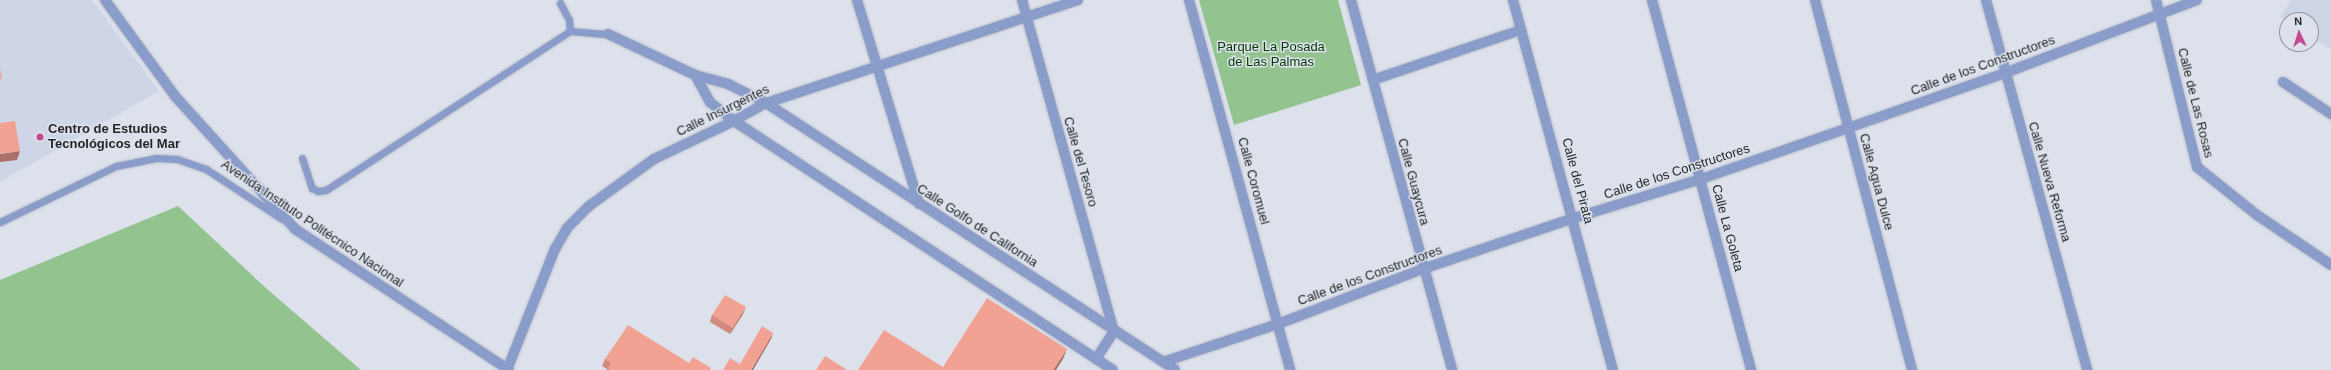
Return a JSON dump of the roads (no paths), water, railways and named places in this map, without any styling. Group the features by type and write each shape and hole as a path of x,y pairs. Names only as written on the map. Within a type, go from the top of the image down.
{"street":[{"path":"105,0 175,96 295,229"},
{"path":"858,0 875,66 918,204"},
{"name":"Calle del Tesoro","path":"1022,0 1114,331"},
{"name":"Calle Insurgentes","path":"508,370 555,249 567,228 589,206 654,159 766,103 1078,0"},
{"name":"Calle Coromuel","path":"1189,0 1290,370"},
{"name":"Calle Guaycura","path":"1351,0 1423,269 1452,370"},
{"name":"Calle del Pirata","path":"1513,0 1574,218 1613,370"},
{"name":"Calle La Goleta","path":"1652,0 1751,370"},
{"name":"Calle Agua Dulce","path":"1815,0 1912,370"},
{"name":"Calle Nueva Reforma","path":"1986,0 2088,370"},
{"name":"Calle de Las Rosas","path":"2156,0 2197,168 2257,215 2331,265"},
{"name":"Calle de los Constructores","path":"1163,362 1278,324 1423,269 1574,218 1701,179 1848,128 2005,73 2159,13 2197,0"},
{"path":"1373,80 1521,30"},
{"name":"Calle Golfo de California","path":"608,34 695,75 728,84 766,103 918,204 1175,370"},
{"path":"695,75 710,102 734,120 1113,370"},
{"path":"2282,82 2331,114"},
{"name":"Avenida Instituto Politécnico Nacional","path":"295,229 508,370"},
{"path":"1096,359 1114,331"}],"lane":[{"path":"560,3 568,15 570,31"},
{"path":"302,158 312,188 318,191 326,190 570,31 608,34"},
{"name":"Avenida Instituto Politécnico Nacional","path":"0,222 116,166 156,158 177,159 206,169 232,184 295,229"}],"place":[{"name":"Centro de Estudios Tecnológicos del Mar","path":"40,137"}],"park label":[{"name":"Parque La Posada de Las Palmas","path":"1271,56"}]}
